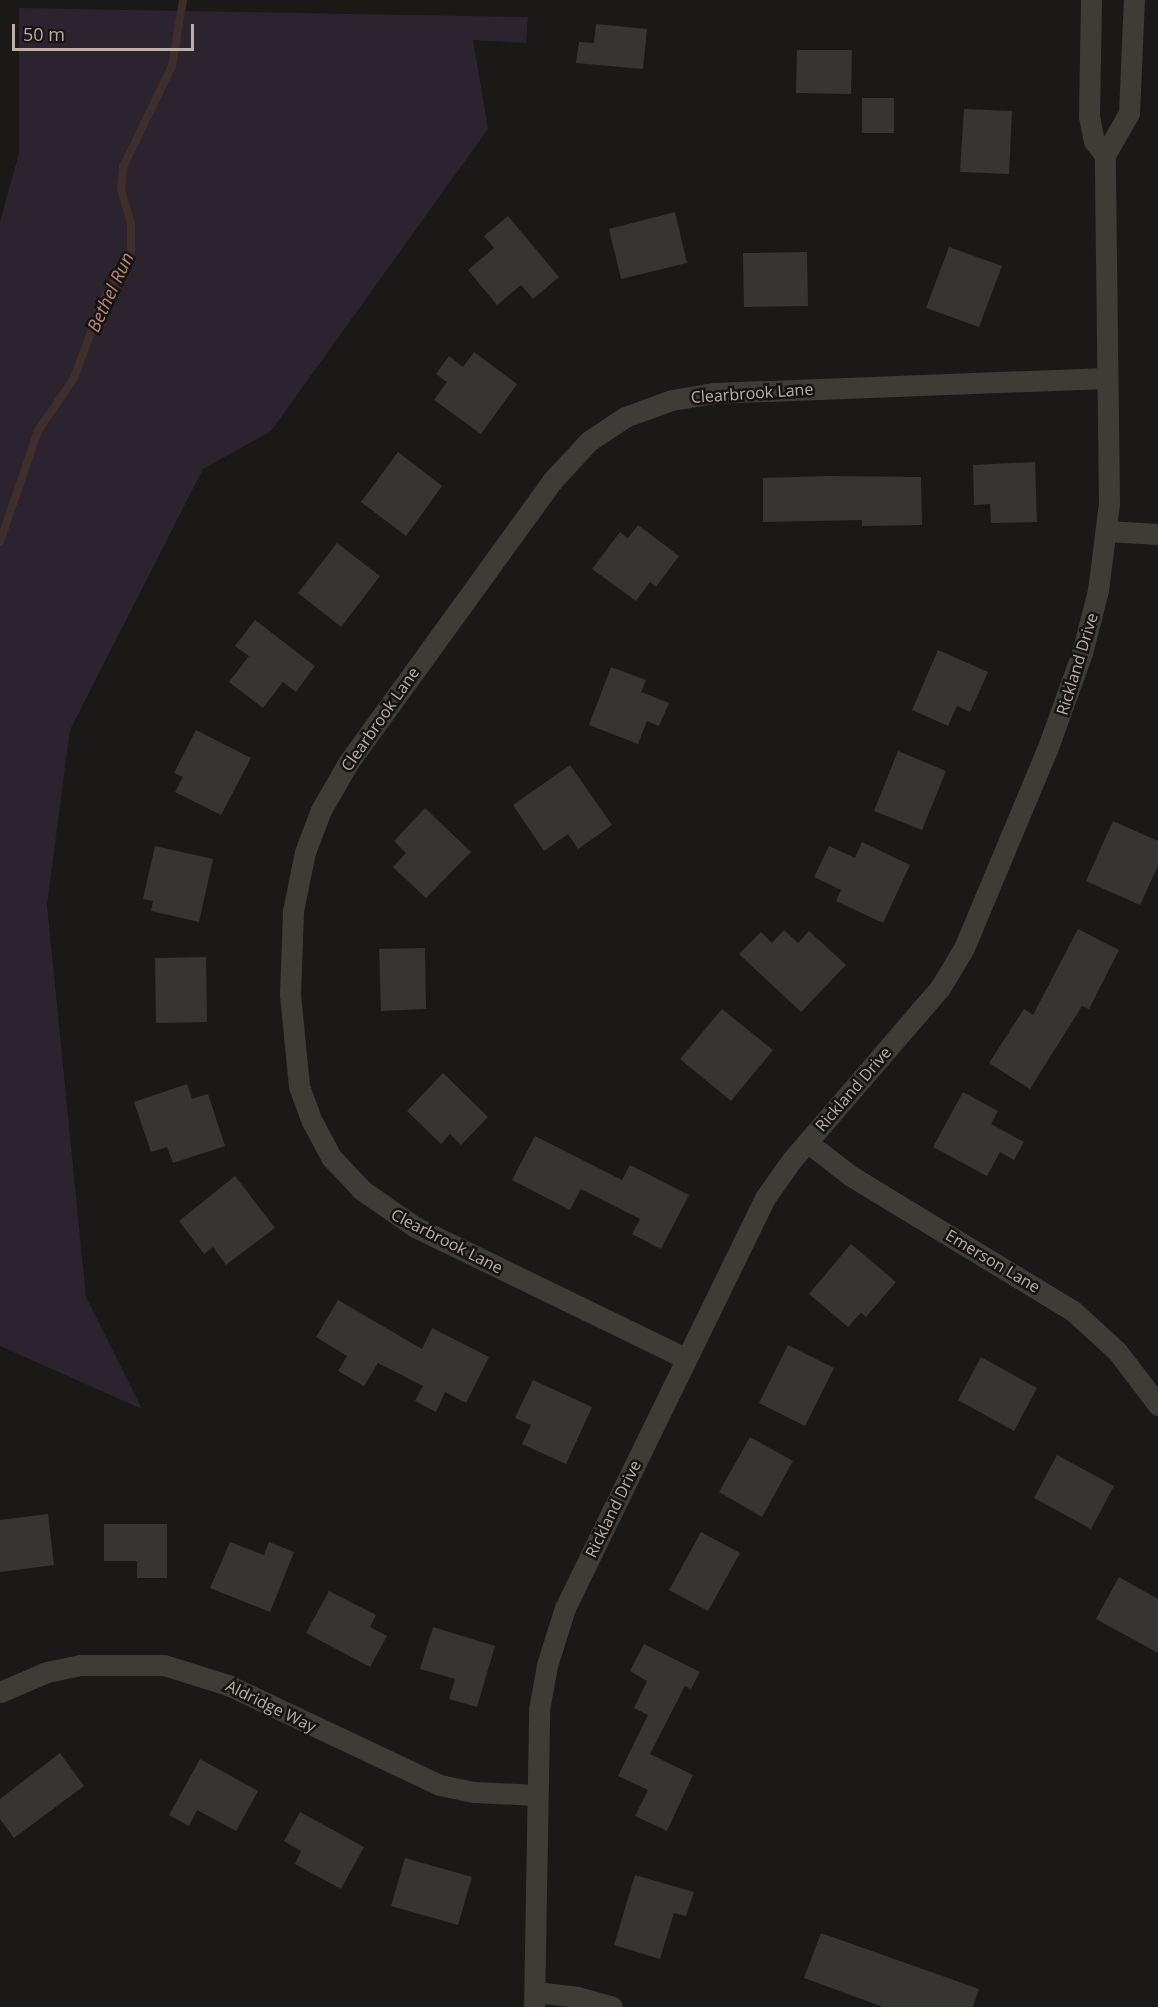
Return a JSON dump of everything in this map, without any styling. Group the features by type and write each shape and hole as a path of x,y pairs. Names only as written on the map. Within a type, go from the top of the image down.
{"street":[{"name":"Rickland Drive","path":"1091,0 1089,116 1094,141 1106,155"},
{"name":"Rickland Drive","path":"535,2000 539,1710 553,1641 565,1608 759,1210 807,1142 926,1005 964,948 1074,681 1091,622 1107,531 1106,155 1129,113 1134,0"},
{"name":"Clearbrook Lane","path":"686,1358 415,1227 362,1190 332,1157 315,1128 299,1086 290,994 293,911 305,852 321,810 348,763 552,481 589,441 625,417 672,400 714,393 1107,378"},
{"path":"1107,531 1158,534"},
{"name":"Emerson Lane","path":"807,1142 851,1176 1073,1311 1118,1351 1158,1405"},
{"name":"Aldridge Way","path":"0,1692 47,1672 81,1665 113,1662 164,1665 228,1684 440,1785 474,1792 537,1795"},
{"path":"535,2000 578,1997 612,2007"}],"shaded area":[{"path":"19,8 528,17 526,43 473,40 488,129 271,431 203,469 70,730 47,905 86,1297 142,1409 0,1346 0,222 19,153"}],"building":[{"path":"596,24 647,29 643,69 576,63 579,42 594,43"},
{"path":"797,50 852,50 851,94 796,93"},
{"path":"862,98 894,98 894,133 862,133"},
{"path":"964,109 1012,111 1009,174 960,172"},
{"path":"675,212 687,263 621,279 609,229"},
{"path":"508,216 559,277 533,299 521,285 497,305 468,270 494,248 484,236"},
{"path":"949,247 1002,266 979,327 926,308"},
{"path":"807,252 808,306 744,307 743,253"},
{"path":"474,352 517,384 481,434 434,400 447,382 436,374 449,356 463,367"},
{"path":"398,452 442,486 406,536 361,502"},
{"path":"1035,462 1037,522 991,523 990,504 974,505 973,465"},
{"path":"921,477 922,525 862,526 862,520 763,522 763,478"},
{"path":"638,525 679,556 656,587 650,582 636,601 592,569 620,532 628,538"},
{"path":"337,543 380,576 341,627 298,593"},
{"path":"255,620 315,666 296,692 283,682 263,708 229,682 249,656 235,646"},
{"path":"938,650 988,672 970,712 957,706 948,726 912,710"},
{"path":"611,667 646,680 641,692 669,703 659,726 647,721 638,744 589,725"},
{"path":"196,730 251,758 221,815 175,792 183,777 174,773"},
{"path":"898,751 946,771 922,830 874,811"},
{"path":"570,765 612,825 578,849 568,834 544,851 513,805"},
{"path":"425,808 471,852 426,898 393,867 406,853 394,841"},
{"path":"1113,821 1158,841 1158,866 1140,905 1086,881"},
{"path":"862,842 910,865 883,923 836,901 841,890 814,877 829,846 855,858"},
{"path":"155,846 213,859 199,922 151,911 153,901 143,899"},
{"path":"1078,929 1119,950 1089,1009 1082,1006 1030,1089 989,1063 1024,1009 1033,1015"},
{"path":"784,930 798,943 809,931 846,965 801,1012 739,954 761,932 772,943"},
{"path":"425,948 426,1009 381,1011 379,949"},
{"path":"206,957 207,1022 156,1023 155,958"},
{"path":"722,1009 773,1050 731,1101 680,1059"},
{"path":"443,1073 488,1117 461,1145 450,1134 441,1144 407,1111"},
{"path":"187,1084 192,1099 208,1094 225,1146 173,1163 167,1147 151,1152 134,1102"},
{"path":"963,1092 998,1111 991,1124 1024,1142 1014,1160 1000,1152 987,1176 933,1147"},
{"path":"535,1136 622,1180 630,1165 689,1195 661,1249 632,1234 640,1219 581,1189 570,1210 512,1180"},
{"path":"235,1176 275,1228 226,1265 213,1247 204,1254 179,1221"},
{"path":"851,1244 896,1282 866,1317 861,1313 848,1327 809,1294"},
{"path":"338,1300 422,1349 432,1328 489,1357 466,1403 445,1392 436,1412 415,1401 423,1386 378,1363 364,1386 338,1371 347,1356 316,1337"},
{"path":"788,1345 834,1368 805,1426 759,1403"},
{"path":"981,1357 1037,1388 1014,1431 958,1400"},
{"path":"533,1380 592,1407 566,1464 522,1444 531,1425 515,1418"},
{"path":"750,1437 793,1461 762,1517 719,1492"},
{"path":"1057,1455 1114,1486 1091,1529 1034,1498"},
{"path":"48,1514 54,1565 0,1572 0,1520"},
{"path":"104,1524 167,1524 167,1578 137,1578 137,1561 104,1561"},
{"path":"701,1532 740,1553 708,1611 669,1590"},
{"path":"230,1542 264,1555 269,1542 294,1552 270,1612 210,1588"},
{"path":"1119,1577 1158,1599 1158,1653 1096,1619"},
{"path":"329,1591 376,1615 370,1627 387,1636 370,1667 306,1633"},
{"path":"433,1627 495,1646 477,1707 449,1699 455,1679 420,1669"},
{"path":"644,1644 700,1672 691,1689 685,1686 650,1754 693,1775 667,1831 635,1816 648,1790 618,1776 648,1715 634,1708 647,1681 630,1671"},
{"path":"60,1753 84,1786 14,1838 0,1819 0,1799"},
{"path":"200,1759 258,1791 236,1831 197,1810 189,1826 169,1815"},
{"path":"300,1812 364,1847 341,1889 295,1864 301,1851 284,1841"},
{"path":"405,1858 472,1877 458,1925 391,1906"},
{"path":"635,1875 694,1892 686,1916 674,1913 660,1959 614,1945"},
{"path":"821,1933 979,1989 973,2007 883,2007 804,1978"}],"waterway":[{"name":"Bethel Run","path":"0,542 38,431 74,378 103,300 131,251 131,224 121,190 123,167 172,66 183,0"}]}
